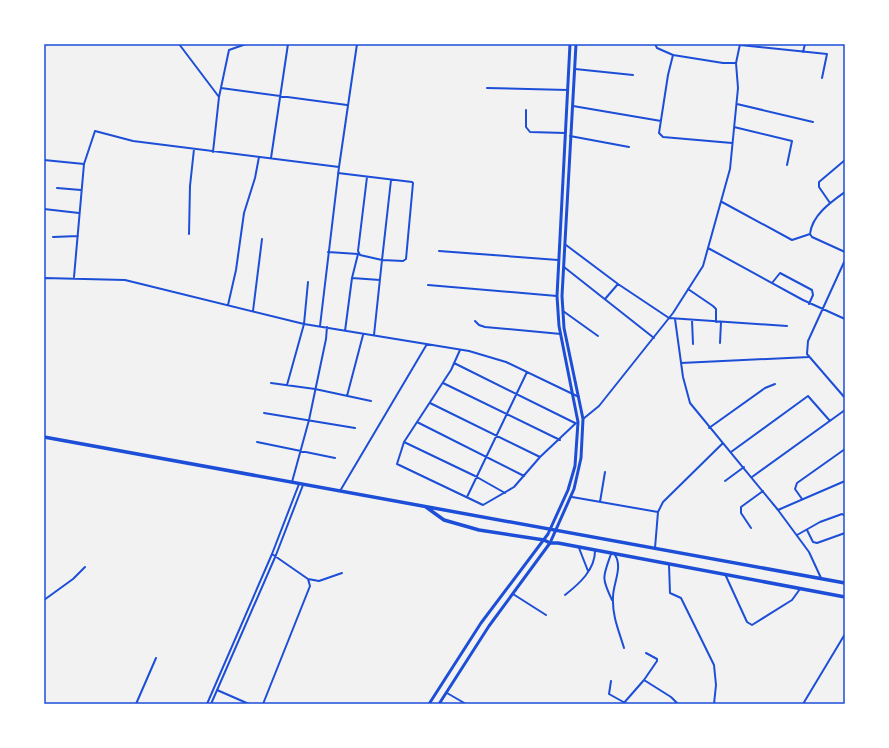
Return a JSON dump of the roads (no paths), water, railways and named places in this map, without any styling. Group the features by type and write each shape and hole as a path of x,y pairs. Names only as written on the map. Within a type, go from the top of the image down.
{"main road":[{"path":"44,437 845,583"},
{"path":"423,506 444,520 479,530 544,540 550,543 558,543 845,597"},
{"path":"444,520 443,515 447,510"}],"street":[{"path":"179,44 219,97"},
{"path":"213,152 219,97 229,50 246,44"},
{"path":"271,158 288,44"},
{"path":"320,326 338,173 356,44"},
{"path":"429,704 481,623 544,540 566,494 573,474 577,453 577,423 561,334 557,296 570,44"},
{"path":"439,704 489,626 550,543 572,497 582,458 583,419 570,356 562,296 576,44"},
{"path":"655,44 657,48 673,55 723,63 736,62"},
{"path":"803,52 805,44"},
{"path":"583,419 599,406 654,338 703,266 730,169 738,88 736,62 740,45 827,54 822,78"},
{"path":"673,55 668,75 659,133 663,137 732,144"},
{"path":"574,69 633,74"},
{"path":"221,88 347,104"},
{"path":"487,88 568,90"},
{"path":"737,104 813,122"},
{"path":"572,106 661,121"},
{"path":"526,110 526,128 530,132 565,133"},
{"path":"734,127 792,141 787,165"},
{"path":"74,277 84,164 93,133 97,131 133,141 213,152 339,166"},
{"path":"570,136 629,147"},
{"path":"190,234 190,186 194,149"},
{"path":"228,305 236,270 244,213 255,178 259,157"},
{"path":"44,160 84,164"},
{"path":"830,203 819,187 819,182 845,160"},
{"path":"328,252 358,254 382,260 403,261 406,258 414,185 412,182 338,173"},
{"path":"345,331 352,278 358,254 367,177"},
{"path":"374,335 391,180"},
{"path":"562,186 568,186"},
{"path":"57,188 82,190"},
{"path":"810,234 815,221 830,203 845,192"},
{"path":"722,202 792,240 810,234"},
{"path":"44,209 79,213"},
{"path":"810,234 845,252"},
{"path":"53,236 78,236"},
{"path":"253,311 262,239"},
{"path":"564,244 618,284 669,318 787,326"},
{"path":"708,248 809,304 845,319"},
{"path":"439,252 558,260"},
{"path":"845,260 808,341 809,357 845,398"},
{"path":"563,266 654,338"},
{"path":"772,283 780,273 797,281 812,290 813,295 809,304"},
{"path":"44,288 44,278 74,277 125,280 304,324 327,327 363,335 374,335 427,344 496,358 579,397"},
{"path":"352,278 380,280"},
{"path":"287,385 304,324 308,282"},
{"path":"605,299 618,284"},
{"path":"428,285 557,296"},
{"path":"688,289 716,309 716,322"},
{"path":"563,312 598,336"},
{"path":"675,319 683,377 690,403 709,428 731,452 778,510 809,552 821,578"},
{"path":"692,320 693,344"},
{"path":"475,321 479,325 486,327 561,334"},
{"path":"720,343 721,322"},
{"path":"292,482 309,420 327,327"},
{"path":"347,396 363,335"},
{"path":"340,491 427,344"},
{"path":"460,350 443,383 404,442 396,464 467,497 482,506 505,493 524,476 540,457 577,423"},
{"path":"681,363 809,357"},
{"path":"454,364 577,423"},
{"path":"467,497 475,476 527,372"},
{"path":"271,383 315,389 371,401"},
{"path":"443,383 560,440"},
{"path":"709,428 765,388 775,384"},
{"path":"731,452 808,396 830,421"},
{"path":"430,403 540,457"},
{"path":"752,477 845,410"},
{"path":"264,413 355,428"},
{"path":"416,422 524,476"},
{"path":"257,442 335,458"},
{"path":"404,442 475,476 505,493"},
{"path":"655,548 658,512 663,502 723,443"},
{"path":"802,499 795,489 797,483 845,449"},
{"path":"725,481 744,468"},
{"path":"600,502 605,472"},
{"path":"778,510 845,481"},
{"path":"207,704 301,484"},
{"path":"211,704 276,555 301,484"},
{"path":"751,528 740,513 741,507 763,491"},
{"path":"572,497 658,512"},
{"path":"796,535 842,514 845,516"},
{"path":"807,530 816,543 845,533"},
{"path":"579,548 588,571"},
{"path":"565,595 582,580 595,562 595,551"},
{"path":"272,554 276,555 308,579 319,581 342,573"},
{"path":"613,554 604,573 603,579 613,601"},
{"path":"613,554 618,562 613,601 613,614 624,648"},
{"path":"669,565 670,593 681,598 714,665 716,685 714,704"},
{"path":"44,600 85,567"},
{"path":"724,574 747,622 750,625 792,600 800,589"},
{"path":"263,704 310,586 308,579"},
{"path":"513,594 546,615"},
{"path":"803,704 845,634"},
{"path":"611,681 609,694 624,704 658,661 646,652"},
{"path":"136,704 156,658"},
{"path":"644,680 672,697 678,704"},
{"path":"217,690 249,704"},
{"path":"446,692 466,704"}]}
